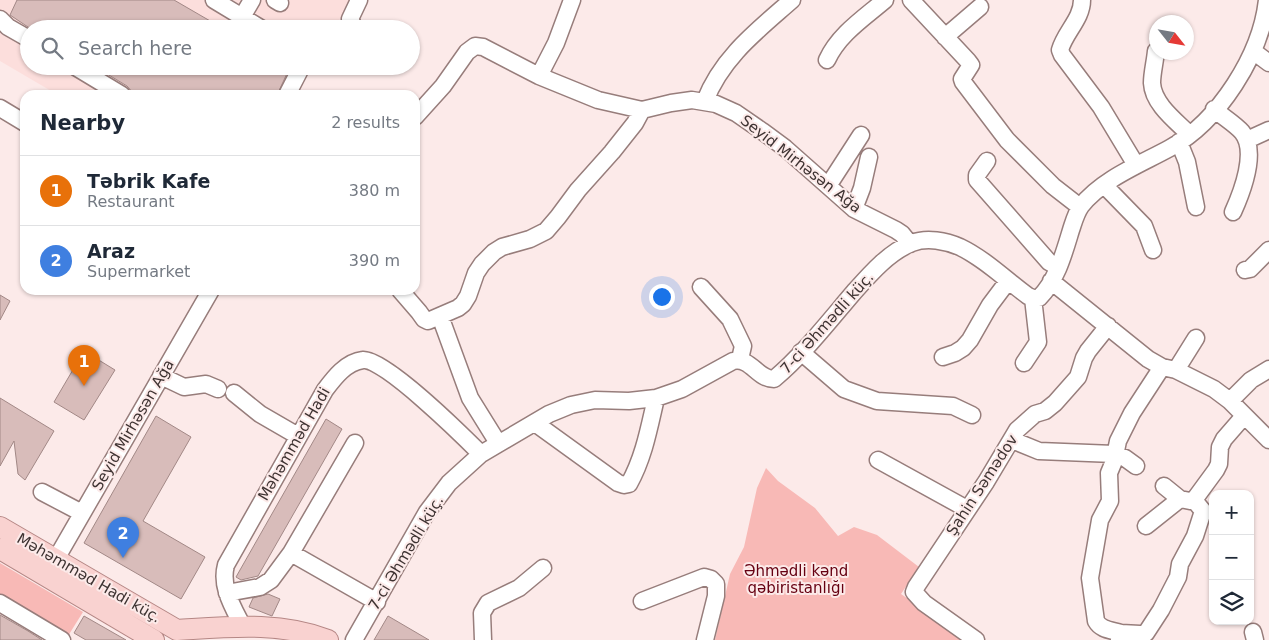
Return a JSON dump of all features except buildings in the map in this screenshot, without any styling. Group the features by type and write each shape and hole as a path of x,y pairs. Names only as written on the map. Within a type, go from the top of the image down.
{"main road":[{"name":"Məhəmməd Hadi küç.","path":"1,524 174,635"},
{"name":"Məhəmməd Hadi küç.","path":"0,549 154,640"},
{"path":"174,635 243,626 294,630 328,640"}],"street":[{"path":"214,0 247,20"},
{"path":"242,17 252,0"},
{"path":"350,20 359,0"},
{"path":"539,76 556,43 572,0"},
{"path":"705,101 710,88 722,68 740,45 792,0"},
{"path":"827,60 832,48 844,35 885,0"},
{"path":"911,0 970,65 970,69 962,79 963,82 1007,140 1053,186 1080,207"},
{"path":"1082,0 1082,6 1077,18 1060,50 1101,107 1136,165"},
{"path":"910,244 921,240 934,240 959,246 1034,298 1039,298 1055,274 1075,216 1089,197 1136,165 1184,138 1214,110 1227,94 1253,51 1261,28 1267,0"},
{"path":"946,37 980,8"},
{"path":"0,19 8,27 20,34"},
{"name":"Seyid Mirhəsən Ağa","path":"420,112 444,86 467,52 475,46 483,47 539,76 598,100 642,110 671,103 692,100 705,101 736,113 784,148 854,209 896,230 910,244"},
{"path":"1253,51 1269,63"},
{"path":"1154,60 1152,75 1154,94 1184,138 1196,208"},
{"path":"89,75 114,90"},
{"path":"290,90 297,75"},
{"path":"0,108 20,120"},
{"path":"404,295 424,320 431,320 458,308 468,296 476,273 482,264 502,247 530,239 546,231 578,190 612,152 635,123 642,110"},
{"path":"1214,110 1242,132 1247,140 1247,175 1233,212"},
{"path":"1247,140 1269,130"},
{"path":"828,186 861,135"},
{"path":"854,209 862,188 869,157"},
{"path":"986,161 977,175 977,180 1049,262 1055,274 1108,326 1148,359 1214,389 1230,401 1269,440"},
{"path":"1104,186 1144,226 1153,250"},
{"name":"7-ci Əhmədli küç.","path":"354,640 427,512 449,482 482,454 549,414 595,400 629,401 656,398 682,388 740,359 745,361 763,378 774,379 871,274 893,255 910,244"},
{"path":"1245,270 1250,269 1269,250"},
{"path":"943,357 955,354 970,340 990,305 1008,281"},
{"path":"701,287 730,319 743,346 740,359"},
{"name":"Seyid Mirhəsən Ağa","path":"56,559 208,295"},
{"path":"1024,363 1038,342 1034,298"},
{"path":"440,316 470,398 498,443"},
{"name":"Şahin Səmədov","path":"976,640 924,603 914,592 916,586 1017,430 1034,414 1045,411 1055,403 1078,377 1088,351 1108,326"},
{"path":"1196,338 1132,413 1118,441 1108,479 1111,494 1110,501 1100,520 1090,578 1098,626 1120,636 1140,634 1148,636 1178,576 1180,564 1195,536 1197,505 1216,470 1220,447 1224,439 1244,416"},
{"path":"800,352 844,389 877,401 953,406 972,415"},
{"name":"Məhəmməd Hadi","path":"243,626 224,583 223,574 226,564 298,436 336,375 354,363 364,360 376,363 442,417 482,454"},
{"path":"1230,401 1251,380 1269,368"},
{"path":"161,376 184,387 206,384 226,391 298,436"},
{"path":"535,423 618,483 624,485 628,484 642,457 656,398"},
{"path":"1012,440 1039,450 1114,454 1125,458 1136,466"},
{"path":"227,593 260,587 271,580 291,553 355,443"},
{"path":"878,460 967,509"},
{"path":"1164,486 1197,505"},
{"path":"42,492 82,513"},
{"path":"1146,526 1197,505"},
{"path":"291,553 377,602"},
{"path":"483,640 482,613 488,602 519,588 543,568"},
{"path":"642,601 704,577 711,579 716,584 716,596 705,640"},
{"path":"0,603 62,640"},
{"path":"174,635 194,640"}],"shaded area":[{"path":"0,0 351,0 339,20 20,20 20,73 0,61"},
{"path":"24,75 307,75 298,90 49,90"}],"green space":[{"name":"Əhmədli kənd qəbiristanlığı","path":"766,468 778,481 815,508 838,536 854,527 877,535 919,567 901,594 968,640 715,640 730,574 744,547 757,488"},
{"path":"0,563 83,612 68,636 0,597"}],"place":[{"name":"Təbrik Kafe","path":"84,386"},
{"name":"Araz","path":"123,558"}]}
